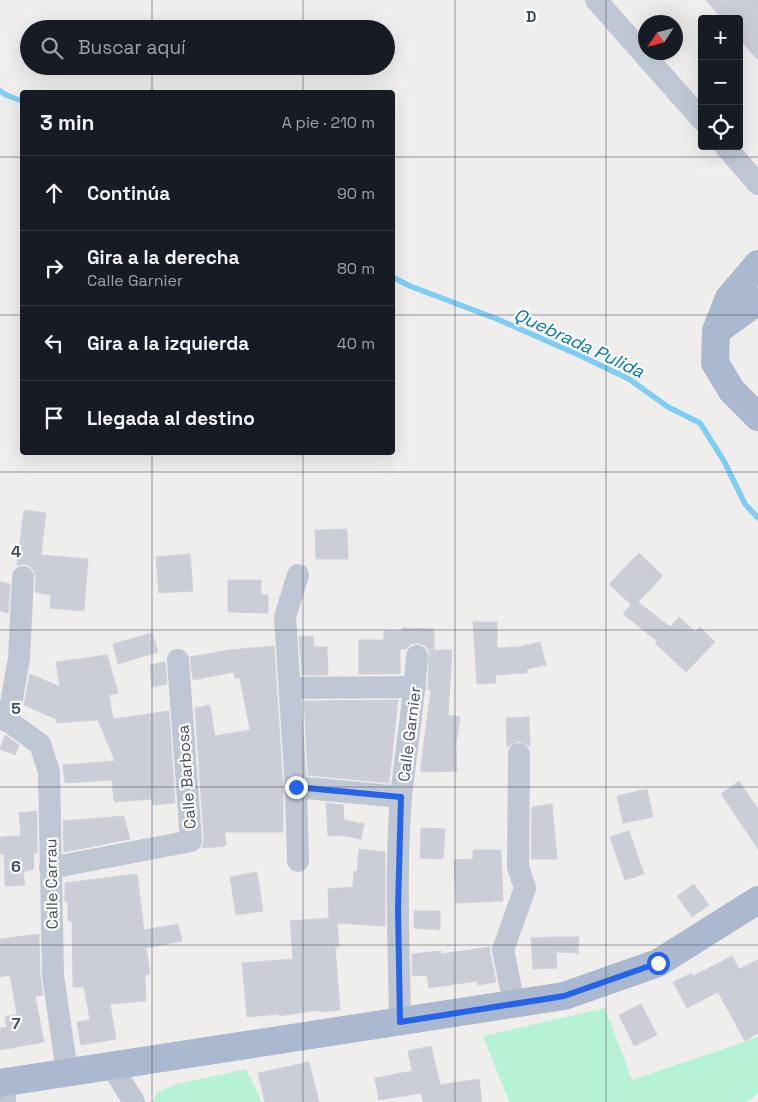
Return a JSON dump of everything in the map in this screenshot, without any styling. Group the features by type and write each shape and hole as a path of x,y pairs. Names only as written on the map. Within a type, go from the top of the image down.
{"main road":[{"path":"758,264 729,298 716,331 715,363 732,391 758,417"},
{"path":"716,331 758,301"},
{"path":"3,1089 66,1072 564,996 658,963 758,900"}],"street":[{"path":"596,0 698,115"},
{"path":"728,150 758,184"},
{"path":"298,575 285,617 296,787 298,861"},
{"path":"4,720 20,658 23,577"},
{"name":"Calle Garnier","path":"400,1022 398,908 401,797 415,687 417,656"},
{"name":"Calle Barbosa","path":"50,868 191,841 178,660"},
{"path":"290,688 415,687"},
{"name":"Calle Carrau","path":"4,720 40,744 49,772 53,975 66,1072"},
{"path":"514,1004 503,950 525,888 518,868 519,754"},
{"path":"296,787 401,797"},
{"path":"111,1065 134,1102"}],"green space":[{"path":"605,1008 632,1080 758,1037 758,1093 747,1102 509,1102 483,1036"},
{"path":"246,1069 262,1102 152,1102 158,1092 177,1084"}],"building":[{"path":"706,0 758,0 758,60 743,43 743,15 719,15"},
{"path":"24,510 46,513 41,555 88,559 84,611 50,608 51,595 35,592 36,578 34,571 30,566 24,564 17,565"},
{"path":"347,529 348,559 316,559 315,530"},
{"path":"639,553 663,576 638,602 670,627 679,617 695,632 700,627 715,642 686,672 655,643 657,641 623,614 631,605 609,584"},
{"path":"190,554 193,591 159,593 156,557"},
{"path":"228,580 261,580 261,595 268,595 268,613 228,612"},
{"path":"0,582 10,584 8,613 0,611"},
{"path":"473,622 497,622 497,648 518,647 540,642 546,665 527,669 527,673 495,675 496,683 477,684"},
{"path":"402,628 434,629 434,649 428,649 418,643 411,644 406,649 400,649 400,674 359,674 359,640 384,640 384,631 402,631"},
{"path":"152,633 158,652 118,664 113,644"},
{"path":"313,636 314,647 327,647 328,675 302,675 299,637"},
{"path":"274,646 283,788 283,832 225,832 226,846 202,848 204,840 195,708 210,705 215,736 250,730 240,678 235,678 234,672 193,680 190,657 229,650"},
{"path":"429,650 452,650 448,715 460,717 456,745 457,771 421,772 431,690 428,689"},
{"path":"107,655 118,693 109,695 113,719 169,711 175,803 152,805 152,799 114,802 112,780 65,783 63,765 115,761 98,720 56,723 56,719 24,705 30,674 60,687 56,662"},
{"path":"165,662 167,684 152,687 150,665"},
{"path":"398,700 389,783 308,775 304,701"},
{"path":"529,717 530,746 519,741 507,747 506,718"},
{"path":"5,735 19,745 15,755 0,749"},
{"path":"739,781 758,809 758,849 721,794"},
{"path":"647,789 653,817 623,823 617,796"},
{"path":"326,803 343,805 344,820 364,824 361,839 339,835 328,836"},
{"path":"552,804 557,859 531,859 532,807"},
{"path":"37,811 37,853 33,853 34,869 23,872 25,885 5,886 4,854 0,855 0,837 21,836 19,813"},
{"path":"124,816 130,839 64,852 63,821"},
{"path":"421,828 445,829 443,859 420,858"},
{"path":"629,831 644,874 625,880 610,837"},
{"path":"359,849 385,852 385,926 337,923 339,947 335,947 340,1010 320,1012 319,1010 279,1016 279,1014 247,1017 242,963 293,959 290,921 329,918 328,889 353,887 354,871 357,872"},
{"path":"473,850 501,850 503,901 456,903 454,860 473,859"},
{"path":"257,872 263,911 236,915 230,877"},
{"path":"137,874 144,930 178,924 182,941 146,948 150,974 145,975 146,1001 110,1004 116,1039 81,1045 77,1022 90,1020 84,987 73,987 72,921 68,921 65,883"},
{"path":"694,884 709,905 692,917 677,896"},
{"path":"414,911 440,911 440,930 414,928"},
{"path":"39,934 40,975 43,995 35,996 44,1042 0,1050 0,1028 7,1027 5,1017 17,1014 10,975 0,977 0,939"},
{"path":"579,937 578,953 556,952 557,968 533,969 531,938"},
{"path":"490,947 496,982 478,985 477,981 429,988 427,975 412,976 412,954 441,951 441,954"},
{"path":"732,956 739,969 758,960 758,1033 745,1041 718,992 687,1008 673,982 692,973 693,976"},
{"path":"641,1004 657,1035 634,1046 619,1015"},
{"path":"431,1046 440,1085 479,1079 482,1102 423,1102 421,1093 379,1100 375,1078 412,1071 408,1051"},
{"path":"309,1062 319,1102 265,1102 258,1073"}],"waterway":[{"name":"Quebrada Pulida","path":"0,91 20,100"},
{"name":"Quebrada Pulida","path":"395,278 497,319 581,356 629,379 668,407 700,423 724,461 745,504 758,518"}],"route":[{"path":"296,787 401,797 398,908 400,1022 564,996 658,963"}]}
